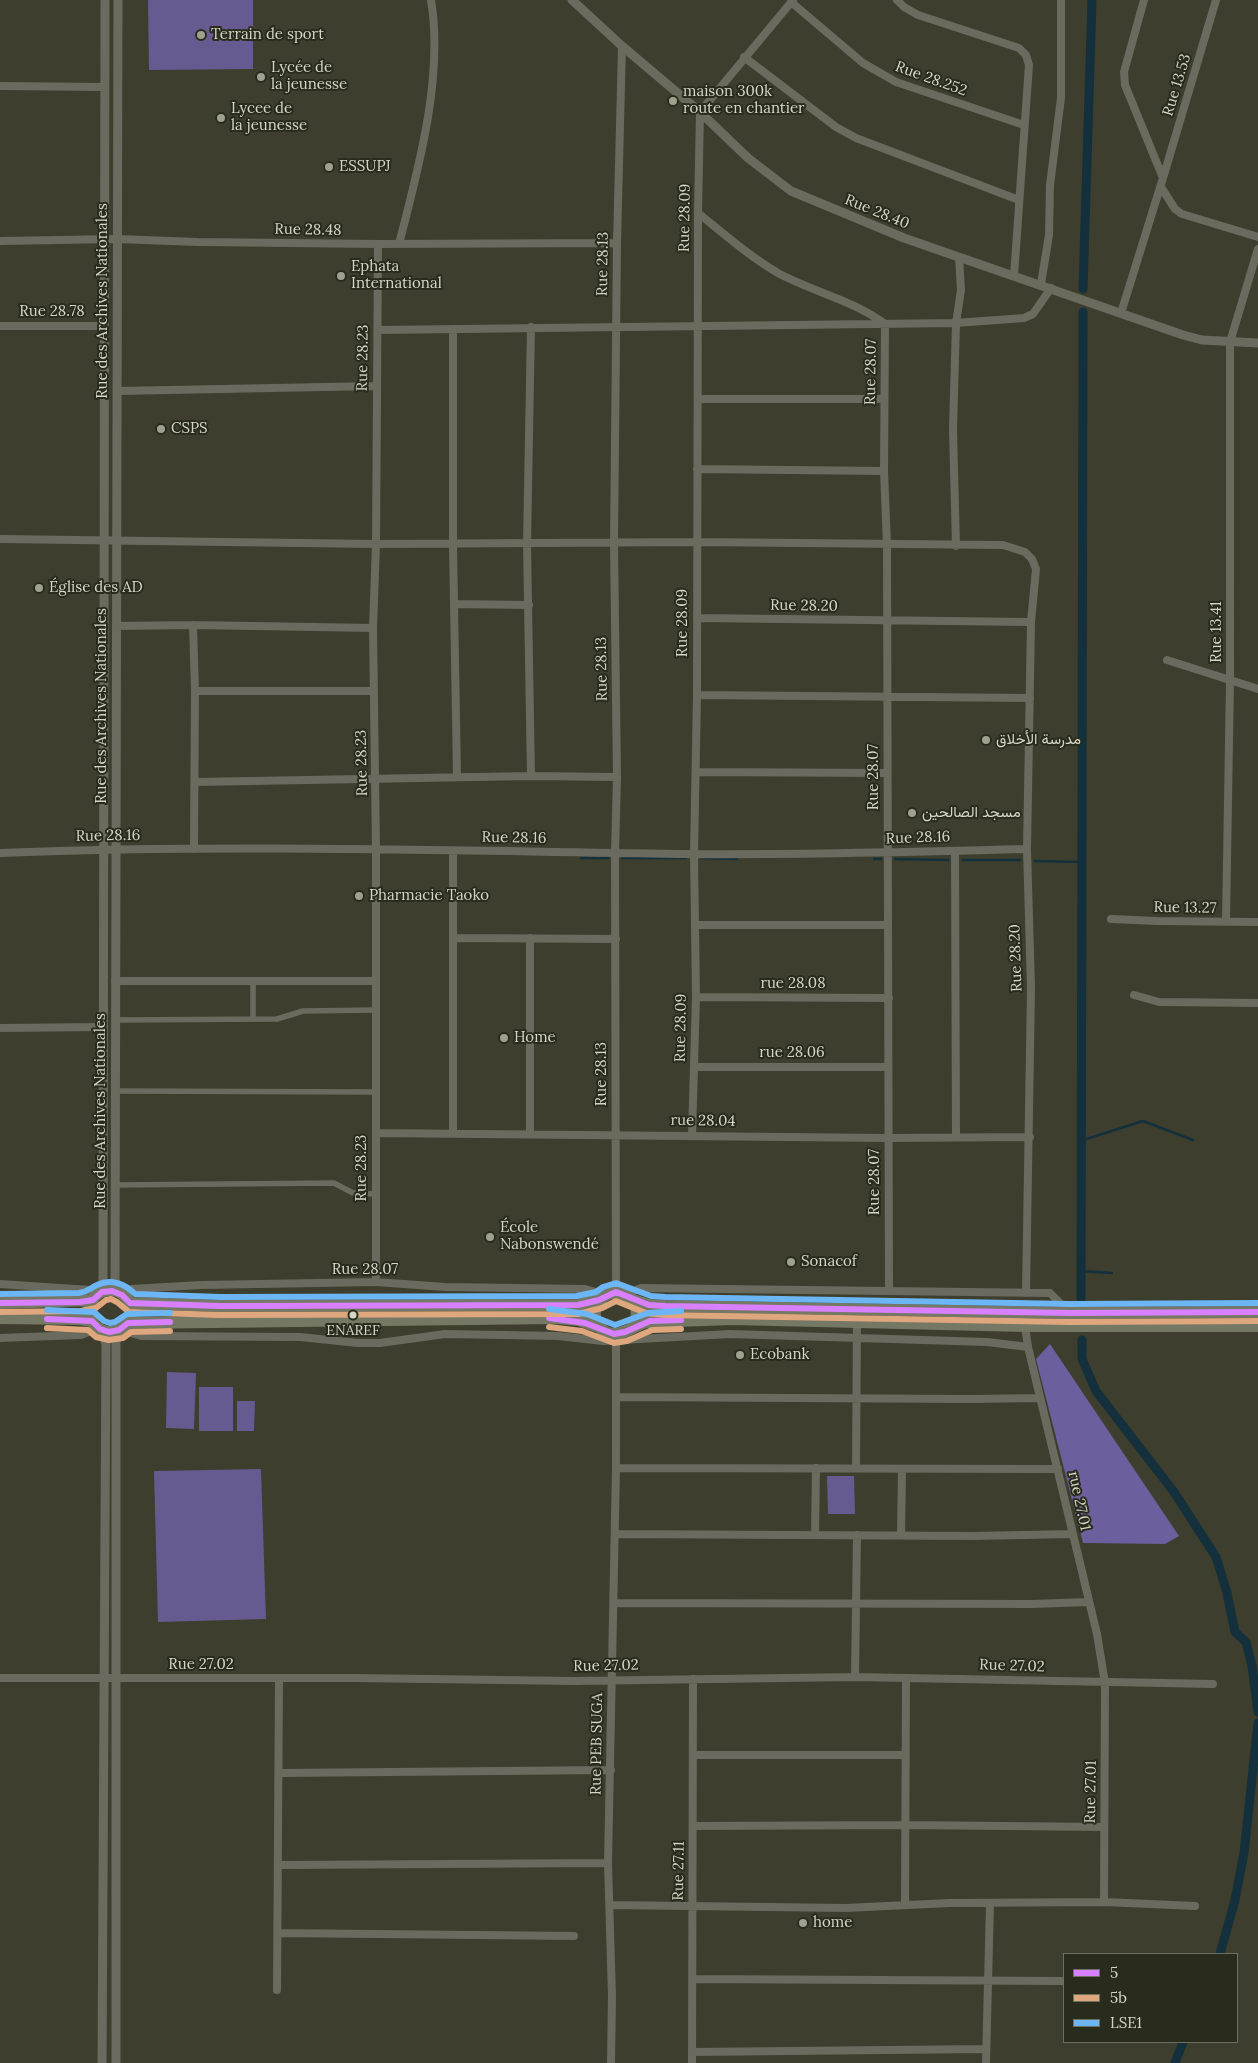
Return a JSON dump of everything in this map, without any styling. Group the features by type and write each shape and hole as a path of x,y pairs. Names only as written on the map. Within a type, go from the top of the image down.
{"highway":[{"path":"0,1303 98,1295 110,1290 124,1297 220,1306 571,1305 616,1296 649,1305 665,1306 762,1306 1070,1313 1258,1312"},
{"path":"97,1326 89,1312 98,1295"},
{"path":"599,1326 595,1313 616,1296"},
{"path":"616,1296 637,1314 632,1327"},
{"path":"122,1328 132,1313 124,1297"},
{"path":"0,1318 122,1328 556,1318 578,1320 599,1326 616,1338 632,1327 646,1322 662,1320 857,1321 1025,1326 1258,1326"}],"street":[{"name":"Rue des Archives Nationales","path":"98,1295 104,1027 105,0"},
{"name":"Rue des Archives Nationales","path":"118,0 114,1280 124,1297"},
{"path":"399,244 417,175 426,129 433,63 431,0"},
{"name":"Rue 28.40","path":"572,0 622,46 700,112 748,158 791,191 896,234 1183,335 1202,340 1258,343"},
{"path":"897,0 904,7 918,14 1020,48 1026,54 1029,65 1014,276"},
{"path":"1040,284 1049,235 1050,184 1061,98 1061,0"},
{"path":"1144,0 1124,72 1125,85 1163,178"},
{"name":"Rue 13.53","path":"1121,313 1161,187 1216,0"},
{"path":"700,112 792,1"},
{"name":"Rue 28.252","path":"792,1 878,74 896,82 1024,125"},
{"name":"Rue 28.13","path":"616,1296 615,852 617,777 614,543 617,243 622,46"},
{"path":"744,57 836,127 856,138 1019,200"},
{"path":"0,86 105,87"},
{"name":"Rue 28.09","path":"692,1135 696,997 694,854 697,695 700,112"},
{"path":"1161,187 1175,209 1182,214 1258,237"},
{"path":"698,213 746,252 778,272 814,290 871,313 885,324"},
{"name":"Rue 28.48","path":"0,241 117,239 378,244 617,243"},
{"name":"Rue 28.23","path":"376,1282 376,780 373,628 376,544 378,244"},
{"name":"Rue 13.41","path":"1226,922 1230,680 1230,342 1258,248"},
{"path":"0,539 376,544 697,542 956,546 953,430 956,323 961,290 959,257"},
{"path":"378,330 956,323 1024,318 1033,314 1051,288"},
{"name":"Rue 28.07","path":"885,324 884,471 887,545 888,697 889,1290"},
{"name":"Rue 28.78","path":"0,326 105,326"},
{"path":"531,328 528,544 531,776"},
{"path":"453,329 453,544 457,776"},
{"path":"117,391 376,386"},
{"path":"698,399 884,400"},
{"path":"697,469 884,471"},
{"name":"Rue 28.20","path":"956,546 1003,546 1025,552 1032,559 1036,569 1031,622 1027,849 1032,988 1026,1293"},
{"path":"454,604 529,605"},
{"name":"Rue 28.20","path":"697,618 887,622 1031,622"},
{"path":"193,625 195,691 194,849"},
{"path":"116,626 193,625 373,628"},
{"path":"1167,660 1258,689"},
{"path":"195,691 374,691"},
{"path":"697,695 1030,698"},
{"path":"696,772 887,773"},
{"path":"195,782 376,780 457,776 617,777"},
{"name":"Rue 28.16","path":"0,853 104,849 194,849 888,854 1027,849"},
{"path":"453,851 453,1133"},
{"path":"955,851 956,1136"},
{"name":"Rue 13.27","path":"1111,919 1258,922"},
{"path":"695,925 887,925"},
{"path":"453,938 616,939"},
{"path":"530,938 530,1133"},
{"path":"115,981 376,981"},
{"path":"253,981 254,1019"},
{"path":"1134,995 1159,1002 1258,1003"},
{"name":"rue 28.08","path":"696,997 889,998"},
{"path":"115,1020 282,1018 303,1010 376,1010"},
{"path":"0,1028 104,1027"},
{"name":"rue 28.06","path":"694,1067 888,1066"},
{"path":"115,1091 376,1092"},
{"name":"rue 28.04","path":"376,1133 530,1133 888,1138 956,1136 1030,1137"},
{"path":"115,1185 334,1183 353,1193 376,1194"},
{"name":"Rue 28.07","path":"124,1297 132,1289 201,1285 376,1282 445,1287 585,1289 616,1296 641,1288 889,1290 1050,1293 1070,1313"},
{"path":"0,1284 90,1290 98,1295"},
{"path":"856,1468 857,1321"},
{"path":"0,1338 81,1335 97,1326 106,1344 102,2063"},
{"name":"rue 27.01","path":"1025,1326 1028,1347 1098,1642 1105,1683"},
{"path":"116,2063 116,1680 122,1328 141,1336 300,1337 358,1343 380,1343 445,1334 616,1338 730,1334 987,1342 1028,1347"},
{"name":"Rue PEB SUGA","path":"612,2063 608,1863 614,1603 616,1338"},
{"path":"616,1397 1040,1398"},
{"path":"616,1468 1058,1469"},
{"path":"815,1535 816,1468"},
{"path":"901,1535 902,1469"},
{"path":"615,1534 973,1536 1073,1534"},
{"path":"855,1677 856,1535"},
{"path":"614,1603 1032,1604 1089,1602"},
{"name":"Rue 27.02","path":"0,1678 116,1680 279,1678 611,1680 855,1677 1213,1684"},
{"path":"277,1990 279,1678"},
{"name":"Rue 27.11","path":"692,2063 693,1679"},
{"path":"905,1905 906,1679"},
{"name":"Rue 27.01","path":"1104,1902 1105,1683"},
{"path":"694,1755 905,1755"},
{"path":"279,1773 610,1770"},
{"path":"693,1826 905,1825 1104,1827"},
{"path":"279,1865 608,1863"},
{"path":"610,1905 845,1908 990,1903 1104,1902 1195,1906"},
{"path":"986,2063 990,1903"},
{"path":"278,1933 574,1936"},
{"path":"693,1978 1063,1981"},
{"path":"693,2052 985,2049"}],"shaded area":[{"name":"Terrain de sport","path":"148,0 253,0 253,69 149,70"},
{"path":"1050,1344 1179,1536 1165,1544 1083,1543 1036,1359"},
{"path":"167,1372 196,1373 194,1429 166,1428"},
{"path":"199,1387 233,1387 233,1431 199,1431"},
{"path":"237,1401 255,1401 254,1431 237,1431"},
{"path":"261,1469 266,1619 158,1622 154,1471"},
{"path":"827,1476 854,1476 855,1514 828,1514"}],"waterway":[{"path":"1083,289 1092,0"},
{"path":"1081,1299 1083,312"},
{"path":"581,858 608,858"},
{"path":"622,858 686,858"},
{"path":"701,858 737,859"},
{"path":"874,859 881,859"},
{"path":"895,859 948,860"},
{"path":"963,860 1020,860"},
{"path":"1035,861 1081,862"},
{"path":"1080,1141 1143,1121 1193,1140"},
{"path":"1081,1271 1112,1273"},
{"path":"155,1295 259,1300"},
{"path":"1082,1340 1082,1359 1096,1391 1174,1492 1216,1557 1227,1593 1235,1632 1246,1642 1252,1666 1258,1712"},
{"path":"1220,1953 1235,1900 1244,1853 1258,1723"},
{"path":"1175,2063 1183,2043"}],"transit line":[{"name":"LSE1","path":"0,1294 79,1293 102,1283 113,1282 127,1287 135,1294 220,1297 577,1296 596,1292 603,1287 616,1283 651,1296 665,1297 1070,1304 1258,1303"},
{"name":"5","path":"0,1303 80,1302 93,1300 102,1292 112,1291 122,1295 130,1303 220,1306 578,1305 599,1300 616,1292 649,1305 665,1306 1070,1313 1258,1312"},
{"name":"5b","path":"0,1312 81,1311 96,1308 106,1300 111,1299 129,1312 220,1315 578,1314 602,1308 616,1301 646,1313 665,1315 1070,1322 1258,1321"},
{"name":"LSE1","path":"549,1309 587,1314 615,1325 648,1313 681,1311"},
{"name":"LSE1","path":"47,1310 94,1312 104,1321 110,1323 127,1314 170,1313"},
{"name":"5","path":"549,1318 585,1323 614,1334 625,1332 650,1321 681,1320"},
{"name":"5","path":"47,1319 92,1321 100,1329 109,1332 119,1330 128,1323 170,1322"},
{"name":"5b","path":"549,1327 582,1331 614,1343 627,1341 652,1330 681,1329"},
{"name":"5b","path":"47,1328 88,1330 96,1337 109,1340 123,1338 131,1332 170,1331"}],"place":[{"name":"Terrain de sport","path":"201,35"},
{"name":"Lycée de la jeunesse","path":"261,77"},
{"name":"maison 300k route en chantier","path":"673,101"},
{"name":"Lycee de la jeunesse","path":"221,118"},
{"name":"ESSUPJ","path":"329,167"},
{"name":"Ephata International","path":"341,276"},
{"name":"CSPS","path":"161,429"},
{"name":"Église des AD","path":"39,588"},
{"name":"مدرسة الأخلاق","path":"986,740"},
{"name":"مسجد الصالحين","path":"912,813"},
{"name":"Pharmacie Taoko","path":"359,896"},
{"name":"Home","path":"504,1038"},
{"name":"École Nabonswendé","path":"490,1237"},
{"name":"Sonacof","path":"791,1262"},
{"name":"ENAREF","path":"353,1315"},
{"name":"Ecobank","path":"740,1355"},
{"name":"home","path":"803,1923"}]}
